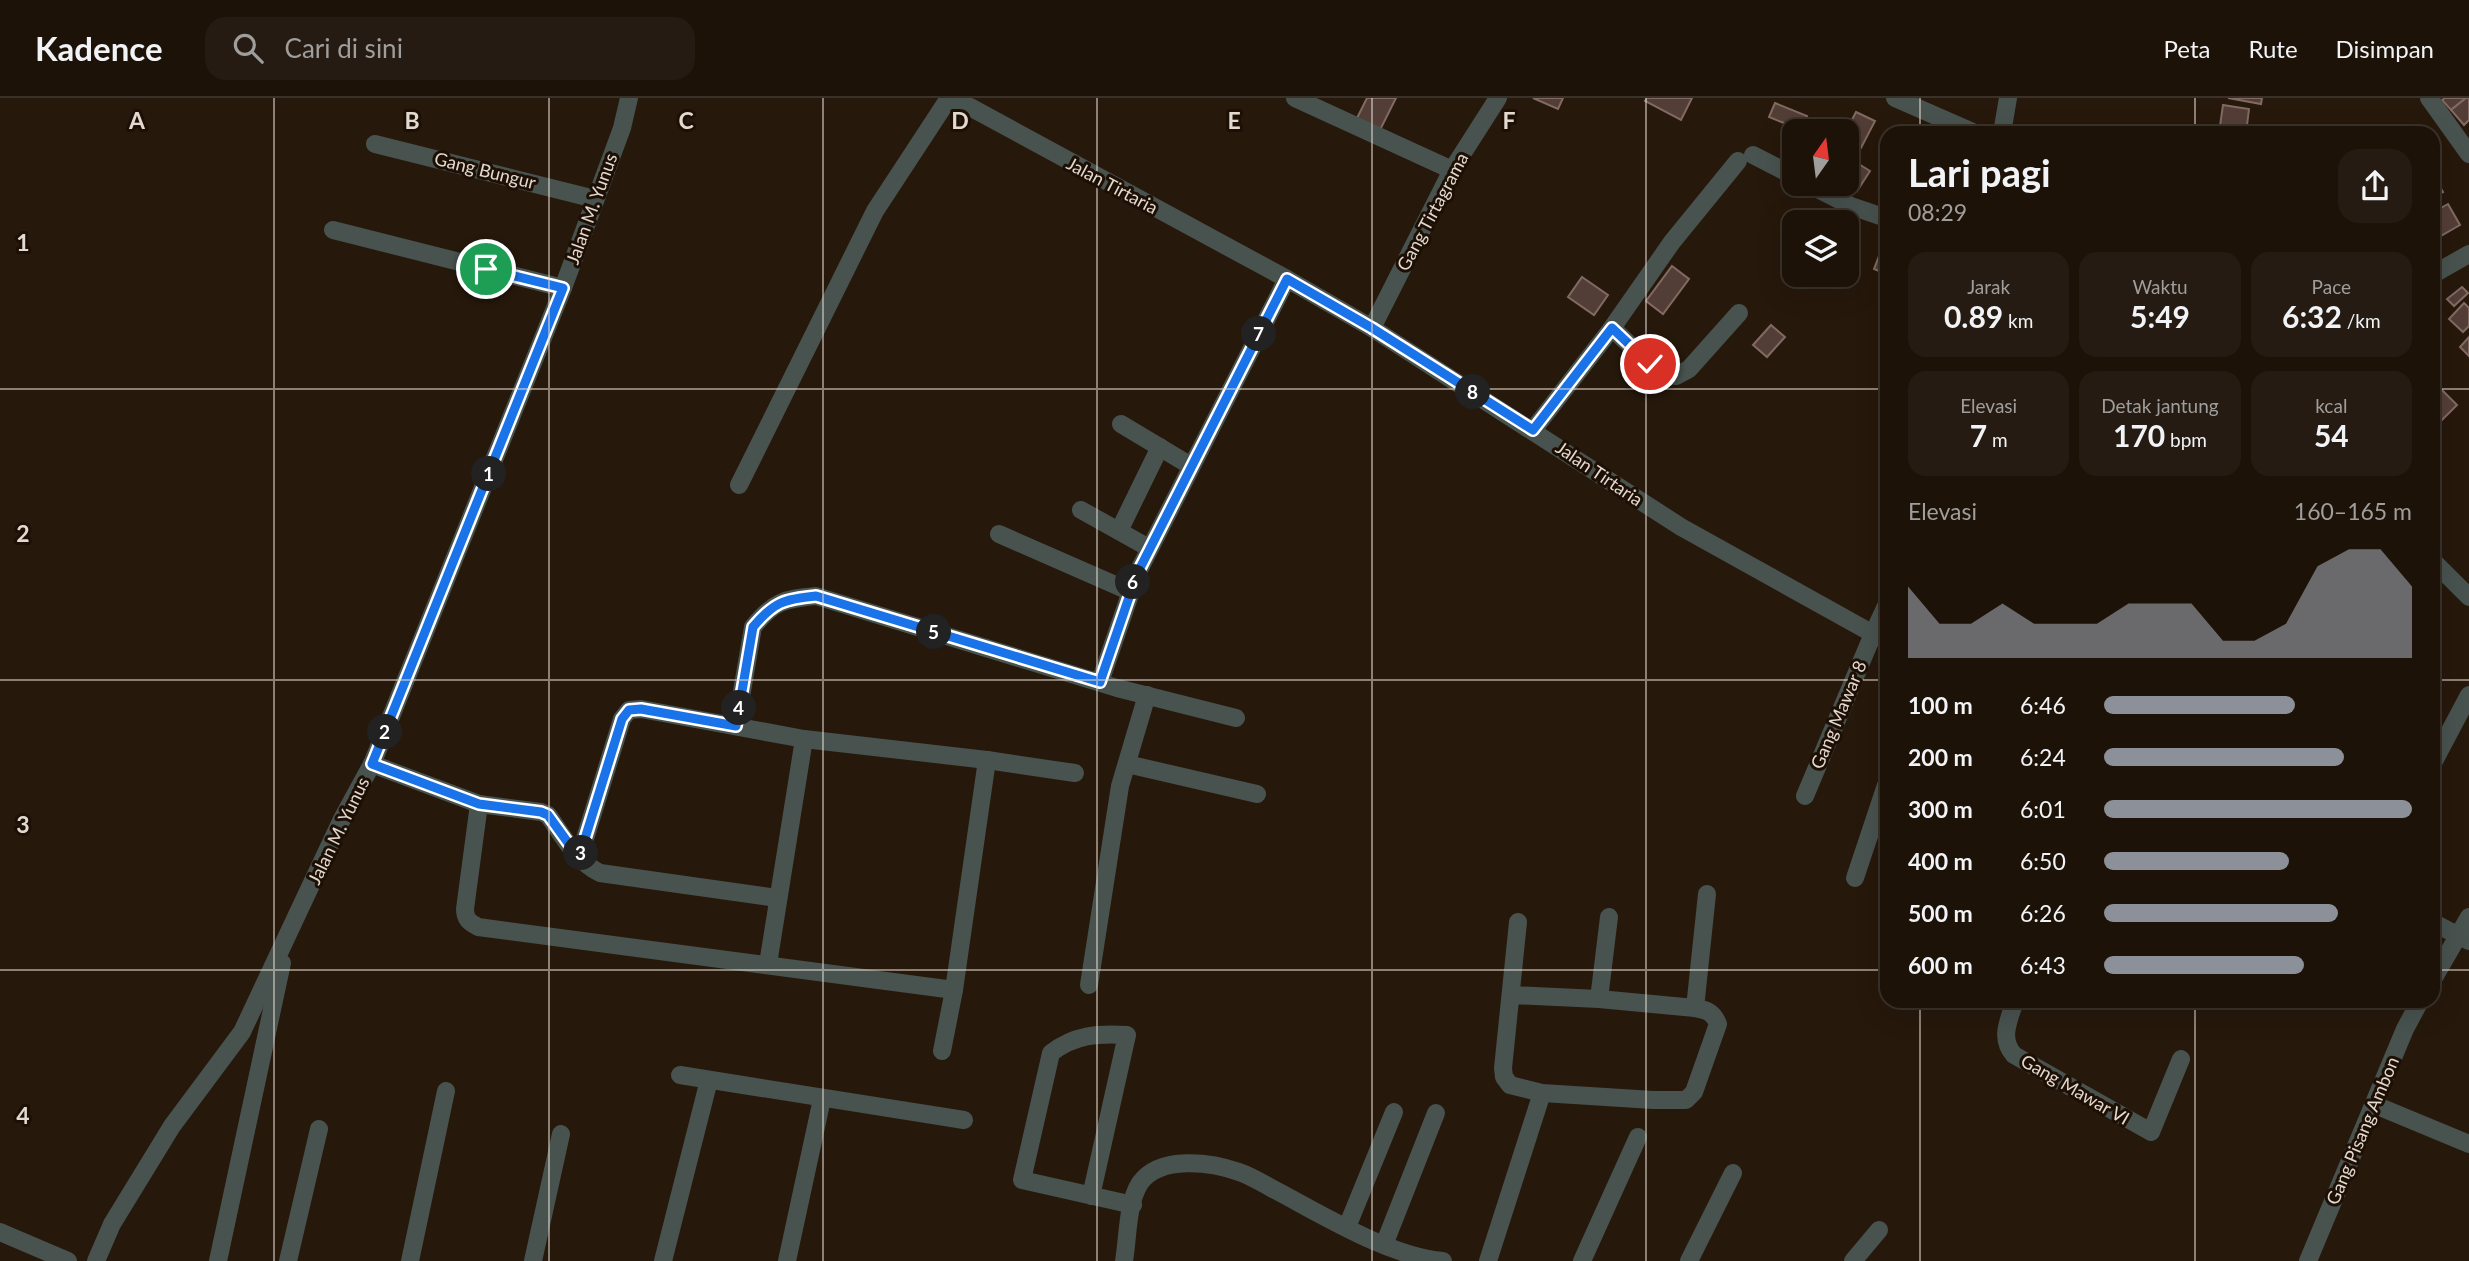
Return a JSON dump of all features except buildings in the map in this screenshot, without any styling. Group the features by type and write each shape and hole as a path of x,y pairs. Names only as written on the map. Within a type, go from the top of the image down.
{"street":[{"name":"Jalan M. Yunus","path":"96,1261 112,1224 173,1126 242,1032 342,818 372,764 563,288 622,128 629,98"},
{"name":"Jalan Tirtaria","path":"949,98 1287,279 1372,328 1681,527 1880,637"},
{"path":"739,485 875,211 949,98"},
{"path":"1295,98 1452,170"},
{"name":"Gang Tirtagrama","path":"1372,328 1452,170 1498,98"},
{"path":"1895,98 1959,126"},
{"path":"2003,126 2008,98"},
{"path":"2429,98 2467,144"},
{"name":"Gang Bungur","path":"375,144 596,199"},
{"path":"1533,430 1721,179 1746,158 1782,172"},
{"path":"1831,196 1880,216"},
{"path":"334,230 563,288"},
{"path":"2440,270 2469,254"},
{"path":"1100,682 1129,591 1287,279"},
{"path":"1612,328 1650,364 1676,376 1689,369 1739,313"},
{"path":"1121,424 1191,466"},
{"path":"1119,531 1160,447"},
{"path":"1081,510 1149,548"},
{"path":"999,534 1129,591"},
{"path":"2440,567 2469,597"},
{"path":"736,726 753,627 763,615 786,599 816,596 1100,682 1236,718"},
{"name":"Gang Mawar 8","path":"1805,796 1880,637"},
{"path":"1089,985 1120,786 1146,695"},
{"path":"2440,750 2469,695"},
{"path":"579,858 622,719 629,710 641,709 804,740 987,760 1075,773"},
{"path":"768,964 804,740"},
{"path":"942,1051 954,990 987,760"},
{"path":"372,764 479,804 533,810 548,815 579,858 600,873 777,898"},
{"path":"1127,764 1256,794"},
{"path":"1855,878 1880,803"},
{"path":"479,804 465,909 465,917 478,927 954,990"},
{"path":"1695,1008 1707,894"},
{"path":"1600,999 1609,917"},
{"path":"2440,970 2464,939 2469,917"},
{"path":"1511,995 1600,999 1695,1008 1714,1015 1718,1024 1694,1092 1686,1100 1542,1093 1510,1085 1504,1077 1503,1069 1518,922"},
{"path":"2440,926 2464,939"},
{"path":"218,1261 289,936"},
{"name":"Gang Mawar VI","path":"2013,1008 2005,1039 2007,1048 2014,1055 2151,1132 2181,1059"},
{"name":"Gang Pisang Ambon","path":"2308,1261 2416,1008"},
{"path":"1091,1196 1127,1035 1096,1034 1070,1041 1051,1053 1022,1180 1091,1196 1132,1205"},
{"path":"680,1075 964,1120"},
{"path":"663,1261 709,1080"},
{"path":"410,1261 446,1091"},
{"path":"1488,1261 1542,1093"},
{"path":"787,1261 822,1099"},
{"path":"2375,1105 2469,1144"},
{"path":"1347,1227 1394,1112"},
{"path":"1384,1245 1436,1113"},
{"path":"288,1261 319,1129"},
{"path":"533,1261 561,1134"},
{"path":"1583,1261 1638,1136"},
{"path":"1124,1261 1132,1205 1139,1185 1151,1171 1186,1161 1239,1172 1384,1245 1431,1260 1443,1261"},
{"path":"1689,1261 1732,1173"},
{"path":"1853,1261 1879,1230"},
{"path":"0,1232 68,1261"}],"route":[{"path":"486,269 563,288 372,764 479,804 533,810 548,815 579,858 622,719 629,710 641,709 736,726 753,627 763,615 786,599 816,596 1100,682 1129,591 1287,279 1372,328 1533,430 1612,328 1650,364"}]}
